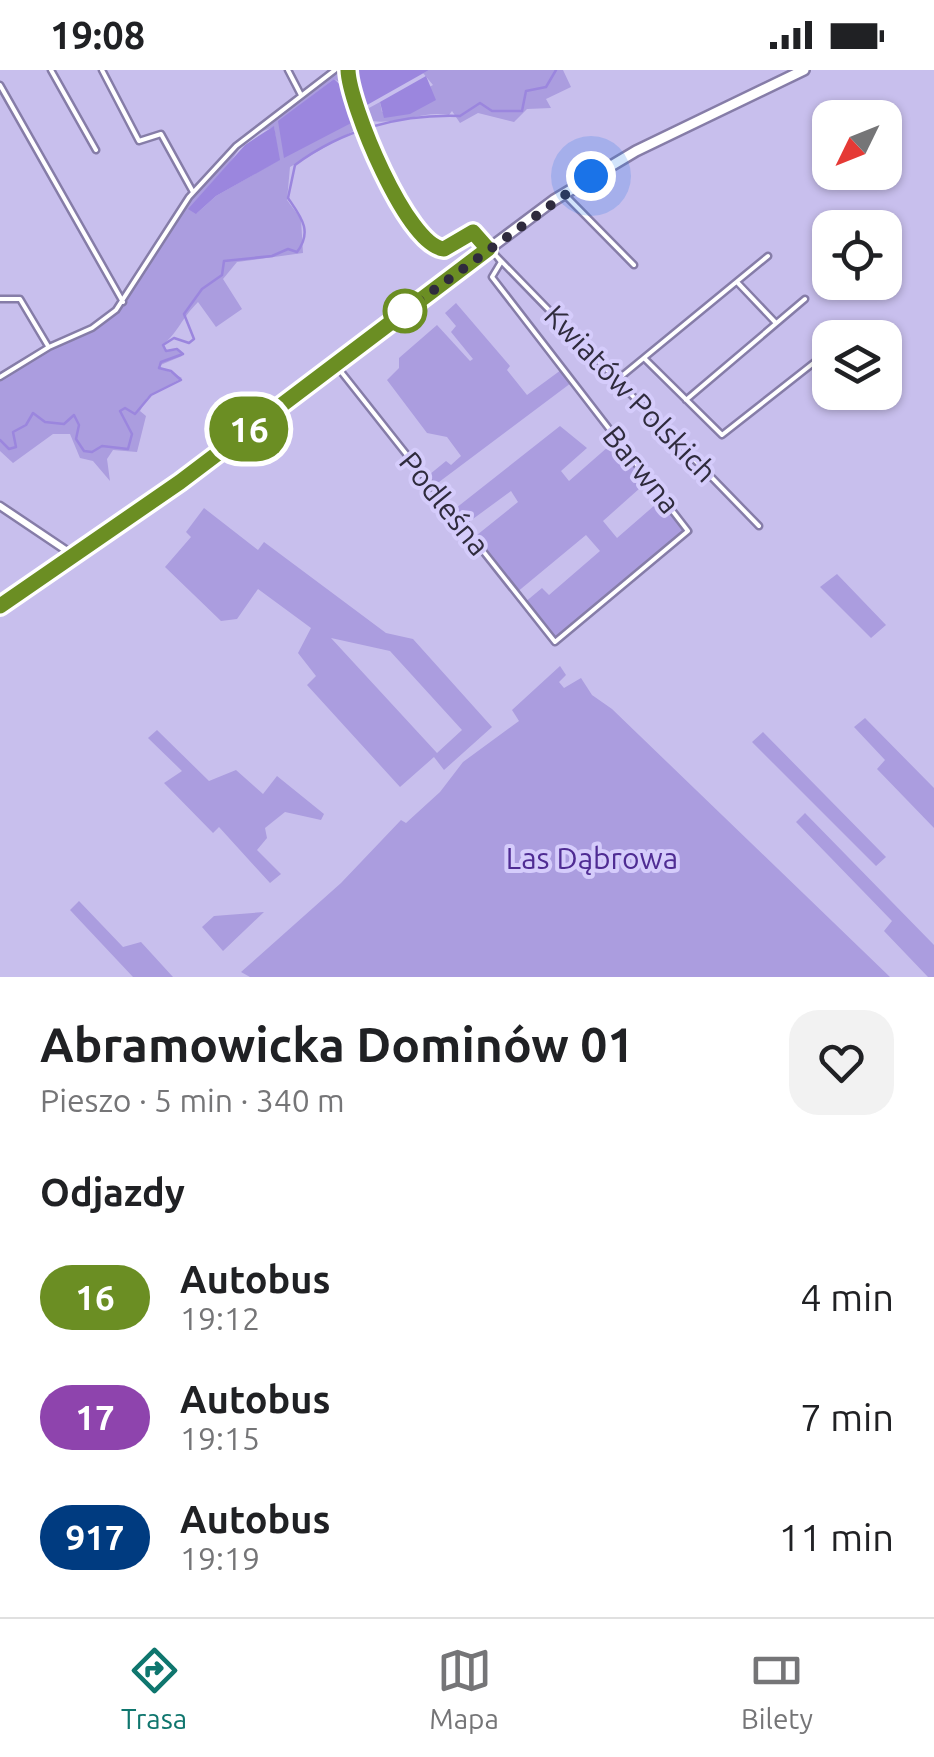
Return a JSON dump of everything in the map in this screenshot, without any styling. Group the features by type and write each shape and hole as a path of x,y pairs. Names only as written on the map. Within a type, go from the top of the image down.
{"main road":[{"path":"0,606 564,193 636,152 801,71"}],"street":[{"path":"51,70 96,150"},
{"path":"102,70 139,141 160,134 193,192"},
{"path":"288,70 302,95"},
{"path":"0,377 48,347 92,328 124,302 193,192 236,146 335,70"},
{"name":"Kwiatów Polskich","path":"348,70 393,196 433,247 444,249 473,232 759,526"},
{"path":"0,85 124,302"},
{"path":"564,193 634,265"},
{"path":"617,380 768,256"},
{"name":"Barwna","path":"501,262 492,277 686,526 686,536 556,642"},
{"path":"736,282 776,323"},
{"path":"686,400 805,298"},
{"path":"0,299 20,299 48,347"},
{"path":"644,358 724,434 812,364"},
{"name":"Podleśna","path":"335,364 556,642"},
{"path":"0,506 73,555"}],"green space":[{"path":"429,70 563,70 571,87 546,99 551,108 527,109 514,122 478,113 460,123 452,111 449,115 366,120 358,93 369,108 380,102 382,112 433,85 423,73"},
{"path":"340,73 362,126 290,167 287,200 301,219 303,253 237,262 223,279 242,309 216,327 198,302 192,308 163,345 166,351 179,350 182,356 158,366 182,378 147,398 140,411 146,416 137,452 113,450 107,459 110,481 93,461 80,458 70,434 53,434 13,463 0,451 0,380 51,348 94,330 119,309 189,201 241,146 196,214 216,196 279,160 274,127 255,134 327,77","holes":["334,79 341,83 355,111 278,122"]},
{"path":"456,303 510,366 507,370 527,395 561,370 571,383 431,488 424,479 446,461 451,465 461,456 447,437 427,433 387,380 399,368 399,358 437,325 470,361 473,359 451,332 456,326 445,313"},
{"path":"560,426 587,448 561,471 569,481 617,439 649,480 603,521 617,538 663,498 688,531 555,642 524,603 542,588 549,595 600,551 586,535 516,593 472,539 518,502 511,491 462,527 451,512"},
{"path":"204,508 258,550 264,542 386,633 413,639 492,727 444,770 434,757 400,787 307,685 316,676 298,653 311,628 258,589 237,619 221,621 165,567 191,537 186,532","holes":["331,638 390,651 462,730 437,753"]},
{"path":"837,574 886,625 871,638 820,587"},
{"name":"Las Dąbrowa","path":"560,666 566,675 559,682 564,688 581,678 592,695 612,709 890,977 250,977 241,972 341,883 401,820 406,823 440,792 463,762 519,721 512,710"},
{"path":"865,718 934,788 934,828 877,769 885,760 854,727"},
{"path":"157,730 209,781 236,770 263,794 277,776 324,814 321,820 285,812 265,828 267,838 257,850 281,874 270,883 219,827 213,833 164,783 182,771 148,738"},
{"path":"763,732 886,857 876,866 752,742"},
{"path":"805,813 934,945 934,977 928,977 884,931 892,921 796,822"},
{"path":"79,901 123,947 141,942 173,977 133,977 70,910"},
{"path":"264,912 223,951 202,927 214,916"}],"shaded area":[{"path":"354,70 429,70 367,105 357,92"},
{"path":"426,76 436,100 410,114 384,118 380,102"},
{"path":"334,79 347,91 357,120 284,158 278,121"},
{"path":"274,126 280,160 216,196 196,214 188,209 245,145"}],"waterway":[{"path":"0,440 9,449 16,447 13,432 26,425 33,413 45,422 64,424 74,415 79,425 76,439 84,451 92,452 102,446 128,449 132,434 120,411 125,408 135,414 151,395 181,380 171,371 159,368 161,362 183,354 177,349 166,351 163,345 174,338 189,343 194,339 184,314 202,289 222,275 224,261 272,256 288,249 297,252 302,244 303,224 288,198 295,165 313,152 373,126 416,118 460,116 480,103 492,111 522,111 526,91 546,87 556,70"}],"bus line":[{"name":"16","path":"0,606 180,482 488,249 473,232 444,249 433,247 401,210 350,86 348,70"}],"route":[{"path":"405,311 536,212 591,176"}]}
